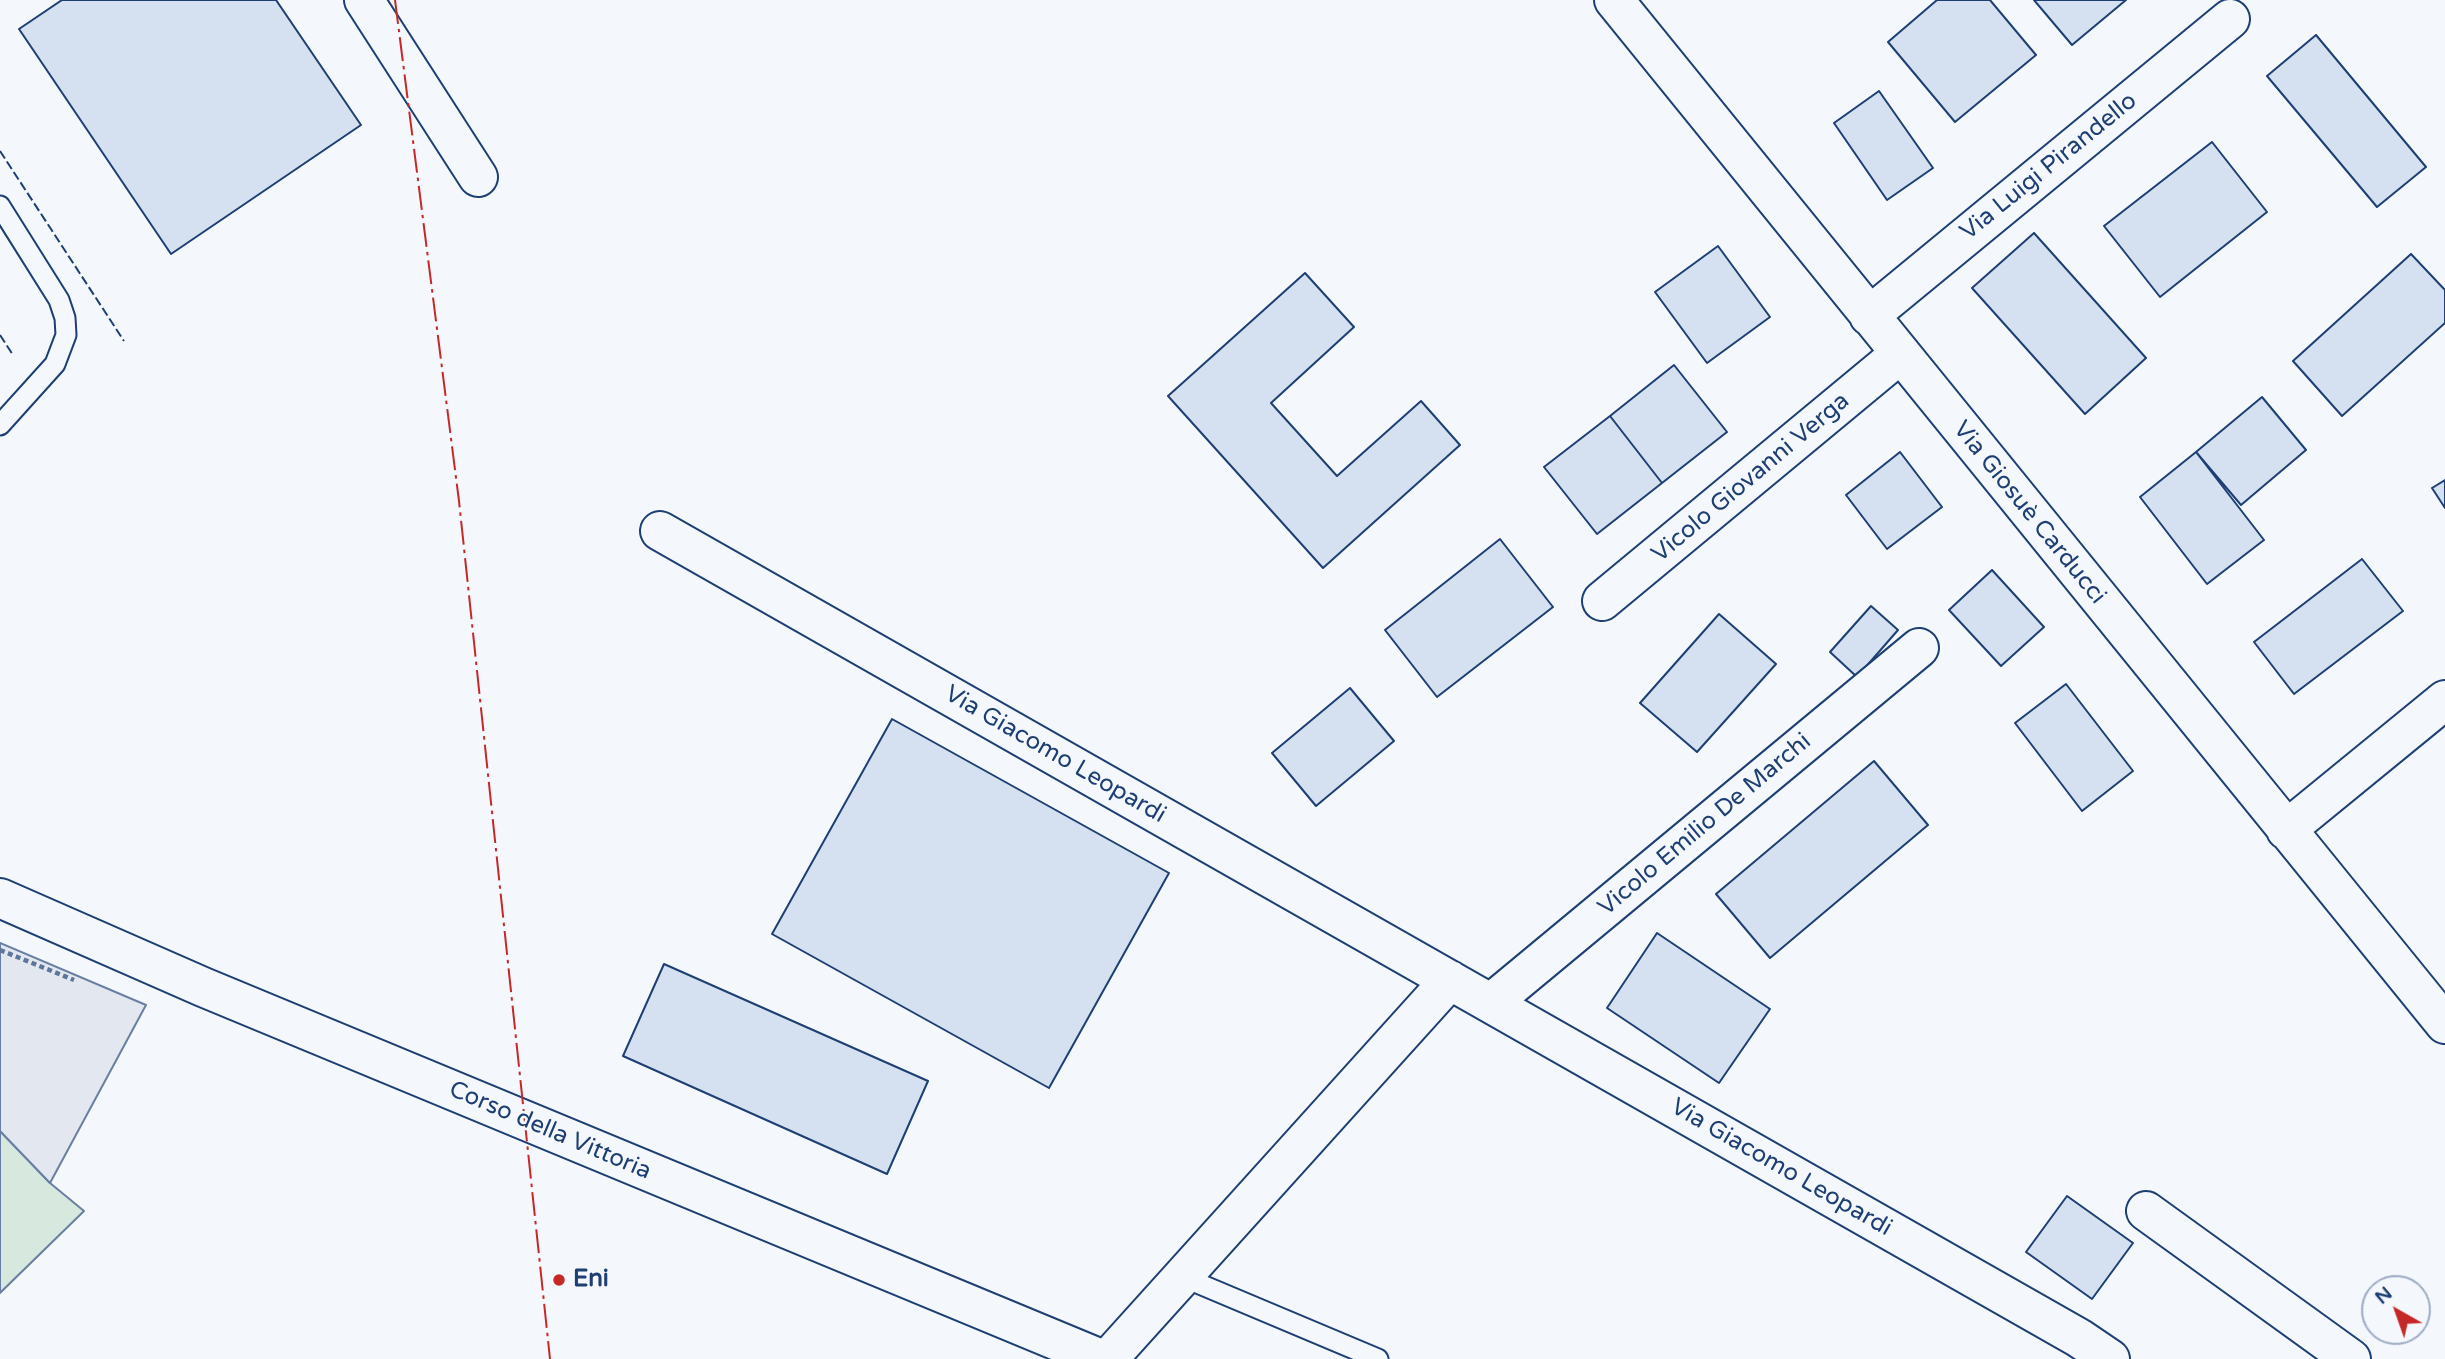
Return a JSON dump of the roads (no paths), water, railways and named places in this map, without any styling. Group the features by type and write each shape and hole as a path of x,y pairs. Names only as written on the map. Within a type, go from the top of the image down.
{"street":[{"path":"364,0 478,177"},
{"name":"Via Giosuè Carducci","path":"1614,0 2445,1024"},
{"name":"Via Luigi Pirandello","path":"1869,316 2230,19"},
{"name":"Vicolo Giovanni Verga","path":"1602,601 1900,354"},
{"name":"Via Giacomo Leopardi","path":"660,531 2079,1338 2110,1359"},
{"name":"Vicolo Emilio De Marchi","path":"1491,1003 1919,648"},
{"path":"2286,830 2445,699"},
{"name":"Corso della Vittoria","path":"0,898 203,987 1101,1359"},
{"path":"1108,1359 1450,980"},
{"path":"2146,1211 2351,1359"}],"lane":[{"path":"0,206 60,300 66,335 55,364 0,425"},
{"path":"1183,1276 1378,1359"}],"place":[{"name":"Eni","path":"559,1280"}]}
